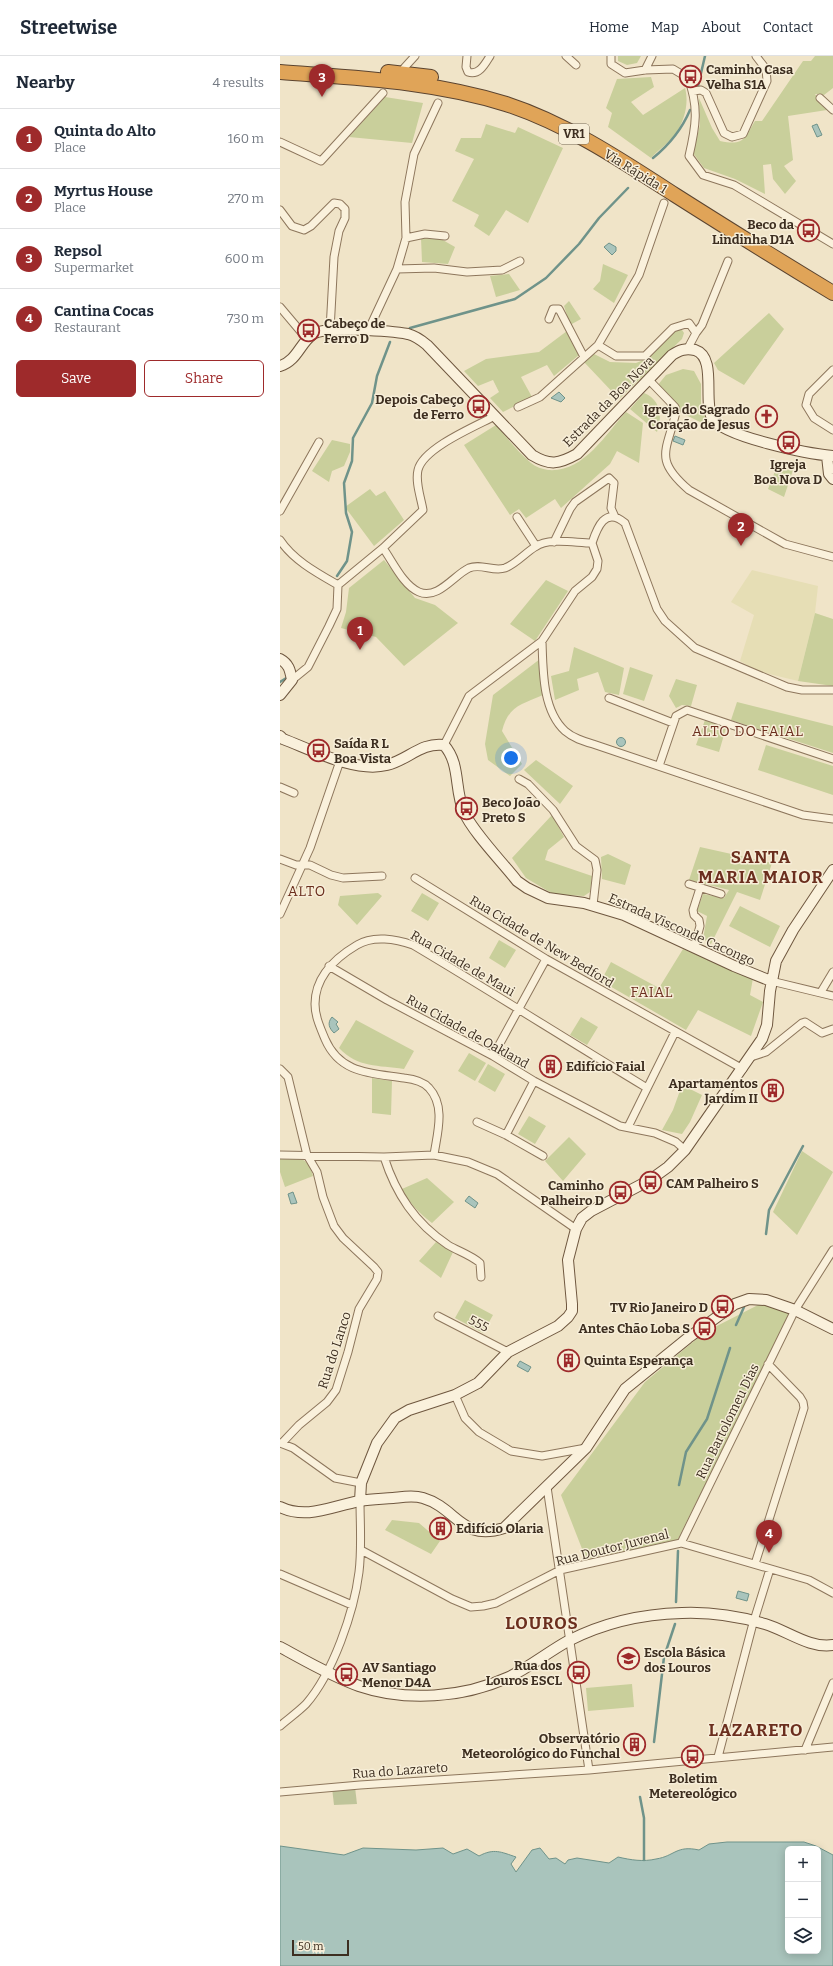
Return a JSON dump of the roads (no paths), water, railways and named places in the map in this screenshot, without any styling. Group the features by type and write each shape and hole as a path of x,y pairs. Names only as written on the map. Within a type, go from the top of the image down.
{"highway":[{"name":"Via Rápida 1","path":"280,64 430,77 488,89 537,106 564,118 620,150 833,282"},
{"name":"Via Rápida 1","path":"280,72 432,87 488,99 532,114 584,139 621,160 833,293"}],"street":[{"path":"404,68 415,56"},
{"path":"467,56 466,67 468,72 472,73 476,73 482,68 490,56"},
{"path":"566,56 576,65"},
{"path":"611,56 611,64 625,73 645,70 673,69 688,78 693,91 696,125 689,156 703,175 734,185 833,244"},
{"path":"645,70 652,56"},
{"path":"693,91 701,90 706,93 724,133 732,137 743,134 767,81 766,69 756,56"},
{"path":"280,142 320,161 383,93"},
{"path":"820,98 833,110"},
{"path":"368,331 397,269 406,238 404,202 414,154 438,103"},
{"path":"280,210 292,226 298,230 304,230 311,226 334,203 340,204 345,209 345,218 339,231 334,257 330,330"},
{"path":"518,407 540,397 598,345 639,275 664,203"},
{"path":"406,238 425,234 445,236"},
{"path":"397,269 434,268 467,272 502,270 520,261"},
{"path":"728,262 704,321 696,332 688,348 698,352 704,357 707,364 709,407 712,418 719,425 735,433 788,449 830,456 829,474 833,480"},
{"path":"280,307 307,339"},
{"path":"549,319 553,310 559,309 584,357"},
{"path":"598,345 616,356 645,356 673,328 689,324 696,332"},
{"name":"Estrada da Boa Nova","path":"280,366 294,357 307,339 314,333 330,330 409,334 419,338 532,455 542,461 553,463 564,461 578,454 672,355 679,350 688,348"},
{"path":"833,370 809,394 806,405 814,418 833,430"},
{"path":"648,379 675,407 676,412 665,449 670,471 678,481 689,490 785,544 833,557"},
{"path":"280,695 292,680 308,667 337,609 338,585 383,548 424,510 417,471 421,462 428,454 457,436 495,416"},
{"path":"280,511 319,442"},
{"path":"554,542 570,508 575,502 609,478 614,482 611,508 615,517 625,523 657,609 665,621 696,648 787,687 802,690 833,690"},
{"path":"517,517 536,546"},
{"path":"280,736 284,739 340,761 370,766 387,765 405,758 427,745 444,745 469,696 542,641 575,591 592,577 597,569 598,562 592,543 598,525 609,518 615,517"},
{"path":"280,540 285,548 313,571 338,585"},
{"path":"383,548 410,587 420,593 427,593 440,589 468,569 474,567 506,568 536,546 554,542 592,543"},
{"path":"542,641 544,671 552,713 566,732 579,739 803,815 833,819"},
{"path":"280,659 287,663 292,680"},
{"path":"609,698 673,723"},
{"path":"659,766 673,723 678,714 687,710 833,759"},
{"name":"Estrada Visconde Cacongo","path":"444,745 455,766 464,812 470,823 517,880 527,888 548,898 593,905 624,915 694,948 771,981"},
{"path":"280,914 310,848 340,761"},
{"path":"519,779 528,784 553,810 576,846 595,860 596,870 593,905"},
{"path":"280,787 294,793"},
{"path":"280,859 296,865 310,865 331,875 343,878 382,876"},
{"path":"280,1726 305,1704 321,1683 332,1662 352,1605 359,1572 361,1550 361,1483 377,1443 395,1418 409,1410 455,1395 478,1383 508,1352 562,1324 572,1311 568,1260 576,1229 582,1218 591,1211 650,1180 668,1167 685,1150 751,1057 762,1039 767,1025 771,981 776,961 784,945 833,870"},
{"name":"Rua Cidade de New Bedford","path":"415,878 546,959 742,1069"},
{"path":"689,884 721,894"},
{"path":"694,948 700,926 699,920 694,914 693,910 700,888"},
{"name":"Rua Cidade de Maui","path":"434,1155 439,1121 439,1108 435,1097 429,1088 413,1080 364,1072 350,1068 336,1057 327,1044 319,1026 315,1010 315,997 319,983 328,966 343,952 359,943 386,939 400,940 413,945 647,1088"},
{"path":"493,1056 546,959"},
{"name":"Rua Cidade de Oakland","path":"328,966 386,1000 493,1056 534,1081 620,1126 655,1133 666,1137 685,1150"},
{"path":"821,992 833,972"},
{"path":"771,981 833,996"},
{"path":"751,1057 766,1052 802,1023 805,1022 822,1033 833,1029"},
{"path":"628,1128 675,1032"},
{"path":"280,1068 288,1077 307,1155"},
{"path":"506,1135 534,1081"},
{"path":"476,1122 506,1135 543,1156"},
{"path":"280,1155 384,1157 434,1155 468,1162 498,1174 576,1229"},
{"name":"Rua do Lanco","path":"281,1443 299,1425 328,1402 336,1390 359,1309 377,1279 378,1272 343,1238 334,1226 323,1197 317,1172 307,1155"},
{"path":"384,1157 392,1182 416,1218 436,1237 480,1263 481,1277"},
{"name":"Rua Bartolomeu Dias","path":"681,1543 795,1310 833,1250"},
{"path":"280,1507 290,1512 316,1512 360,1501 414,1496 436,1504 462,1525 473,1530 494,1531 504,1528 586,1448 625,1388 688,1338 741,1300 758,1299 795,1310 833,1329"},
{"name":"555","path":"438,1316 508,1352"},
{"path":"755,1564 804,1408 800,1397 768,1364"},
{"path":"455,1395 465,1418 479,1432 511,1451 542,1456 586,1448"},
{"path":"281,1443 293,1448 335,1478 361,1483"},
{"path":"546,1488 560,1570 569,1641 589,1770"},
{"name":"Rua Doutor Juvenal","path":"361,1550 452,1599 471,1606 483,1606 496,1603 560,1570 681,1543 809,1580 833,1593"},
{"path":"718,1757 754,1621 770,1569"},
{"path":"280,1574 352,1605"},
{"path":"280,1647 327,1672 358,1685 376,1690 420,1696 449,1694 476,1688 508,1677 569,1641 602,1627 649,1615 703,1613 722,1614 773,1626 816,1644 833,1645"},
{"path":"805,1750 833,1683"},
{"name":"Rua do Lazareto","path":"280,1792 360,1785 589,1770 833,1747"}],"water":[{"path":"817,124 822,135 817,137 812,126"},
{"path":"609,243 616,247 616,251 612,255 604,247"},
{"path":"559,392 565,398 561,402 551,398"},
{"path":"675,436 685,440 683,445 673,441"},
{"path":"621,737 626,742 621,747 616,742"},
{"path":"332,1017 338,1022 336,1024 339,1029 334,1033 329,1025"},
{"path":"293,1192 297,1203 291,1204 288,1194"},
{"path":"469,1196 478,1203 475,1208 465,1201"},
{"path":"520,1361 531,1367 528,1372 517,1366"},
{"path":"738,1591 749,1594 747,1601 736,1598"},
{"path":"727,1842 804,1842 816,1846 785,1846 785,1954 821,1954 821,1849 833,1855 833,1966 280,1966 280,1846 344,1855 363,1848 416,1850 443,1848 453,1854 467,1849 479,1856 493,1851 516,1857 511,1864 516,1872 532,1850 540,1848 549,1859 556,1858 565,1864 568,1860 577,1858 609,1863 618,1857 646,1860 662,1858 685,1849 699,1850 709,1844"}],"waterway":[{"path":"698,86 705,56"},
{"path":"653,158 674,136 683,124 690,110"},
{"path":"410,328 515,299 546,278 579,244 599,218 628,188"},
{"path":"337,576 347,561 352,532 346,513 344,483 352,461 353,438 372,403 377,376 390,342"},
{"path":"280,682 288,677"},
{"path":"766,1234 769,1210 803,1146"},
{"path":"736,1325 744,1307"},
{"path":"679,1485 686,1452 707,1419 730,1348"},
{"path":"676,1602 678,1551"},
{"path":"654,1742 664,1657 675,1624"},
{"path":"640,1797 644,1818 644,1860"}],"place":[{"name":"Caminho Casa Velha S1A","path":"690,76"},
{"name":"Repsol","path":"322,97"},
{"name":"Beco da Lindinha D1A","path":"809,231"},
{"name":"Cabeço de Ferro D","path":"309,330"},
{"name":"Depois Cabeço de Ferro","path":"479,406"},
{"name":"Igreja do Sagrado Coração de Jesus","path":"766,416"},
{"name":"Igreja Boa Nova D","path":"788,442"},
{"name":"Myrtus House","path":"741,546"},
{"name":"Quinta do Alto","path":"360,650"},
{"name":"Saída R L Boa Vista","path":"319,750"},
{"name":"Beco João Preto S","path":"466,809"},
{"name":"Edifício Faial","path":"551,1066"},
{"name":"Apartamentos Jardim II","path":"773,1090"},
{"name":"CAM Palheiro S","path":"650,1183"},
{"name":"Caminho Palheiro D","path":"620,1192"},
{"name":"TV Rio Janeiro D","path":"723,1307"},
{"name":"Antes Chão Loba S","path":"705,1328"},
{"name":"Quinta Esperança","path":"569,1360"},
{"name":"Edifício Olaria","path":"441,1528"},
{"name":"Cantina Cocas","path":"769,1553"},
{"name":"Escola Básica dos Louros","path":"629,1659"},
{"name":"Rua dos Louros ESCL","path":"578,1672"},
{"name":"AV Santiago Menor D4A","path":"347,1674"},
{"name":"Observatório Meteorológico do Funchal","path":"635,1745"},
{"name":"Boletim Metereológico","path":"693,1756"}],"district":[{"name":"ALTO DO FAIAL","path":"748,731"},
{"name":"SANTA MARIA MAIOR","path":"761,867"},
{"name":"ALTO","path":"307,891"},
{"name":"FAIAL","path":"652,992"},
{"name":"LOUROS","path":"542,1623"},
{"name":"LAZARETO","path":"756,1730"}]}
